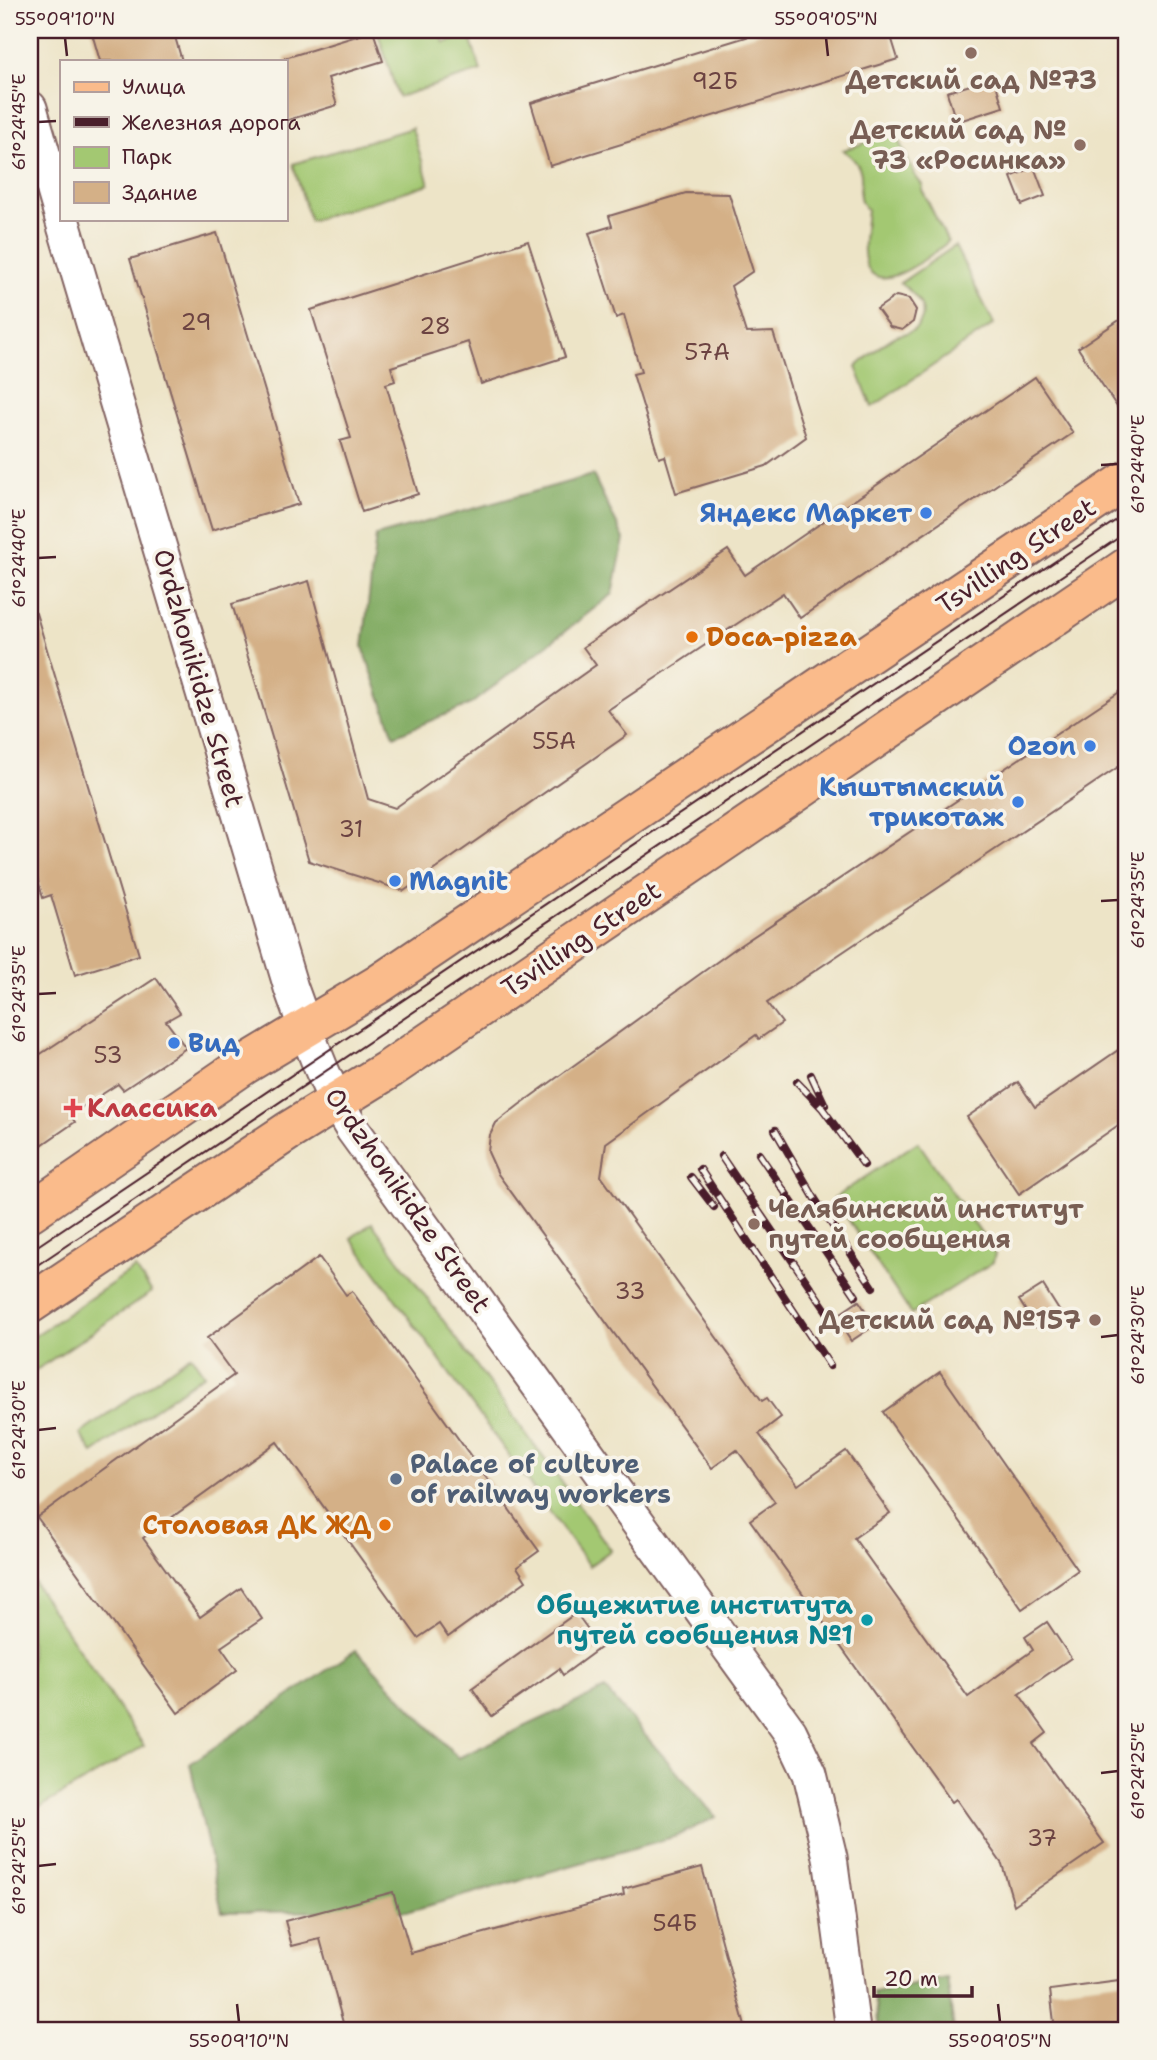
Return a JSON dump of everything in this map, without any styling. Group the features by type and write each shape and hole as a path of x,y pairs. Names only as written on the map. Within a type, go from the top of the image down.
{"main road":[{"name":"Tsvilling Street","path":"30,1212 244,1065 379,984 1127,480"},
{"name":"Tsvilling Street","path":"30,1304 335,1102 391,1068 1127,567"}],"street":[{"name":"Ordzhonikidze Street","path":"30,108 60,210"},
{"name":"Ordzhonikidze Street","path":"63,220 290,988 316,1059 335,1102 387,1177 790,1732 810,1774 830,1857 853,2030"}],"green space":[{"path":"377,30 440,30 444,43 469,35 481,71 398,97"},
{"path":"412,128 429,184 310,221 293,164"},
{"path":"895,133 948,242 906,271 882,277 872,274 866,264 864,244 867,209 860,196 861,176 854,159 843,150"},
{"path":"955,246 994,324 872,407 856,367 880,346 916,328 923,315 920,302 900,283"},
{"path":"593,475 624,539 613,594 471,704 394,736 363,647 376,536"},
{"path":"918,1142 995,1254 993,1262 911,1314 834,1198"},
{"path":"372,1223 611,1550 589,1566 351,1238"},
{"path":"135,1268 152,1292 30,1374 30,1339"},
{"path":"191,1355 204,1374 93,1453 80,1434"},
{"path":"30,1577 144,1746 30,1813"},
{"path":"356,1650 458,1758 605,1689 716,1817 677,1836 409,1911 222,1912 190,1764"},
{"path":"947,1978 954,2030 879,2030 874,1993"}],"building":[{"path":"91,30 173,30 182,60 100,60"},
{"path":"769,30 889,30 898,59 550,166 531,103"},
{"path":"373,31 383,61 328,78 337,105 287,120 285,58"},
{"path":"994,78 1003,107 956,122 947,92"},
{"path":"1034,167 1045,196 1022,205 1011,177"},
{"path":"686,193 729,194 753,271 731,286 746,333 773,332 806,437 766,466 676,493 665,456 659,458 633,374 641,372 624,315 616,318 589,233 612,226 609,216"},
{"path":"217,233 299,504 212,530 130,259"},
{"path":"528,241 565,357 481,384 468,342 391,367 395,381 386,384 418,494 362,512 340,441 351,438 311,310"},
{"path":"896,296 909,299 916,310 913,322 902,330 890,327 877,309"},
{"path":"1127,315 1127,422 1078,348"},
{"path":"1035,377 1073,433 800,618 783,593 608,710 627,735 404,891 309,861 232,604 309,581 368,799 395,808 596,665 583,647 728,550 745,575"},
{"path":"36,613 139,955 75,975 51,895 43,898 30,853 30,614"},
{"path":"1127,687 1127,761 767,1003 782,1023 759,1039 756,1035 606,1143 601,1176 762,1401 767,1398 781,1417 759,1434 798,1485 846,1451 890,1513 854,1538 968,1697 1033,1650 1025,1637 1047,1622 1071,1658 1019,1694 1047,1733 1033,1744 1104,1843 1014,1905 1002,1864 956,1799 952,1802 750,1520 775,1502 737,1450 712,1468 498,1174 488,1152 490,1135 496,1123 519,1105 736,948"},
{"path":"156,978 180,1013 166,1021 186,1048 123,1090 118,1084 70,1115 75,1122 30,1153 30,1061"},
{"path":"1127,1044 1127,1119 1019,1194 967,1117 1018,1082 1035,1107"},
{"name":"Palace of culture of railway workers","path":"319,1257 346,1295 352,1291 539,1551 517,1567 526,1581 448,1637 439,1624 418,1638 277,1442 143,1538 200,1617 241,1588 262,1619 221,1647 237,1670 178,1713 37,1517 234,1375 207,1338"},
{"path":"1043,1285 1060,1312 1036,1327 1019,1300"},
{"path":"859,1301 875,1325 851,1341 835,1317"},
{"path":"940,1372 1078,1570 1022,1609 883,1412"},
{"path":"576,1613 601,1647 563,1675 559,1669 492,1716 472,1688"},
{"path":"702,1867 746,2030 345,2030 320,1939 292,1946 285,1921 393,1892 411,1953 624,1895 623,1889"},
{"path":"1127,1980 1127,2030 1055,2030 1050,1990"}],"tram line":[{"path":"30,1251 1127,513"},
{"path":"30,1270 1127,532"}],"railway":[{"path":"811,1075 825,1105"},
{"path":"797,1082 822,1108 864,1165"},
{"path":"775,1130 815,1199 873,1287"},
{"path":"759,1154 856,1296"},
{"path":"721,1156 828,1313"},
{"path":"700,1169 830,1366"},
{"path":"691,1177 714,1207"}],"place":[{"name":"Детский сад №73","path":"971,53"},
{"name":"Детский сад № 73 «Росинка»","path":"1080,145"},
{"name":"Яндекс Маркет","path":"926,513"},
{"name":"Doca-pizza","path":"692,637"},
{"name":"Ozon","path":"1090,746"},
{"name":"Кыштымский трикотаж","path":"1018,802"},
{"name":"Magnit","path":"395,881"},
{"name":"Вид","path":"174,1043"},
{"name":"Классика","path":"73,1108"},
{"name":"Челябинский институт путей сообщения","path":"754,1224"},
{"name":"Детский сад №157","path":"1095,1320"},
{"name":"Palace of culture of railway workers","path":"396,1479"},
{"name":"Столовая ДК ЖД","path":"385,1525"},
{"name":"Общежитие института путей сообщения №1","path":"867,1620"}]}
